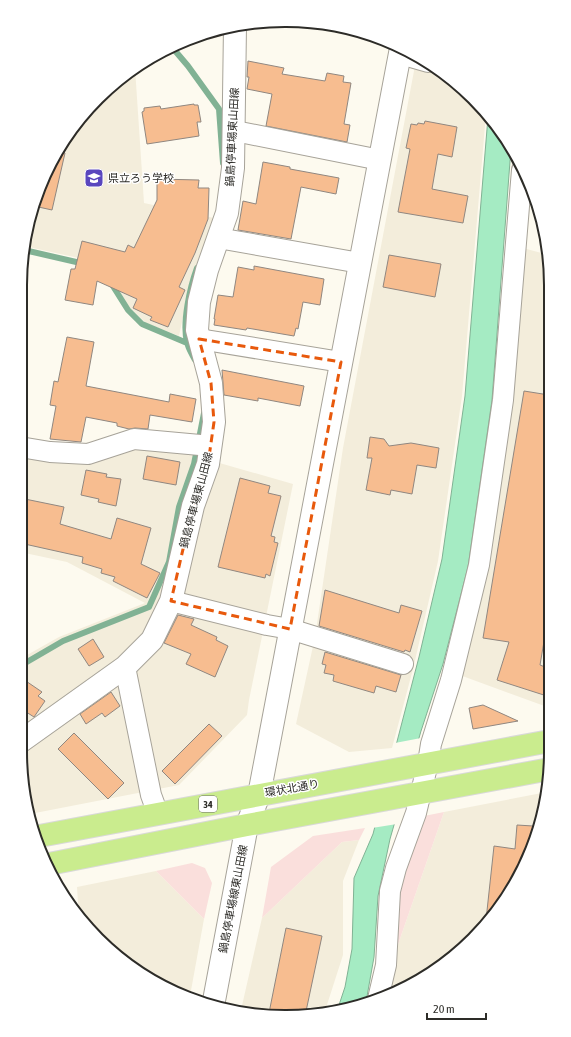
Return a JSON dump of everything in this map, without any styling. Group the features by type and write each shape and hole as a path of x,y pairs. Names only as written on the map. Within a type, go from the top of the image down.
{"highway":[{"name":"環状北通り","path":"41,836 544,742"},
{"path":"53,863 247,825 543,770"}],"main road":[{"name":"鍋島停車場東山田線","path":"27,737 125,667 152,640 171,601 193,506 208,464 203,446 214,422 211,382 197,330 199,302 207,270 227,212 233,168 236,32"},
{"path":"259,794 399,54"},
{"name":"鍋島停車場線東山田線","path":"214,1000 247,825 259,794"}],"street":[{"path":"235,131 380,160"},
{"path":"380,992 386,965 390,891 396,868 416,813 416,794 451,680 479,565 503,400 521,180"},
{"path":"218,238 360,263"},
{"path":"199,339 341,362"},
{"path":"27,448 50,452 88,454 134,439 203,446"},
{"path":"171,601 290,629 403,664"},
{"path":"125,667 151,795 158,814"}],"highlighted area":[{"path":"199,339 341,362 290,629 171,601 193,506 208,464 214,422 211,383"}],"shaded area":[{"path":"416,62 443,80 456,91 485,121 462,396 438,561 413,669 392,748 349,752 296,724 315,637 343,448"},
{"name":"県立ろう学校","path":"135,75 144,203 214,218 186,303 179,336 146,323 127,305 106,264 30,247 41,202 62,156 80,128 91,115 115,91"},
{"path":"487,124 510,158 492,400 468,567 443,664 421,731 390,839 378,896 374,957 367,997 339,1004 345,987 352,949 354,878 373,834 419,657 442,559 465,396"},
{"path":"519,247 542,253 544,286 544,706 457,674"},
{"path":"135,442 218,452 216,462 293,484 247,715 179,785 35,813 29,785 27,752 27,655 59,637 145,603 67,562 27,553 27,450"},
{"path":"541,793 535,818 524,850 509,881 491,909 456,946 443,957 415,975 389,988 394,956 444,812"},
{"path":"444,812 394,956 398,881 419,817"},
{"path":"365,828 359,840 342,842 262,918 271,867 313,836"},
{"path":"359,840 343,881 343,955 326,1007 286,1010 242,1006 262,918 342,842"},
{"path":"192,863 205,868 212,883 204,919 156,871"},
{"path":"156,871 204,919 191,992 156,975 128,957 115,946 80,909 78,906 77,887"}],"pier":[{"path":"421,738 397,824 372,828 395,743"}],"building":[{"path":"248,61 284,68 282,74 325,81 327,73 344,76 343,82 351,83 344,124 350,125 347,142 266,126 272,94 247,89 249,77 247,77"},
{"path":"194,104 198,105 201,122 197,122 199,136 147,144 142,112 144,111 144,108 160,106 161,109"},
{"path":"425,121 457,127 452,157 438,154 432,189 468,196 463,223 398,212 410,149 406,148 411,124 424,124"},
{"path":"64,153 65,153 52,210 39,207 54,171"},
{"path":"263,162 290,167 290,169 339,178 336,194 301,187 291,239 238,230 243,201 256,204"},
{"path":"157,179 199,180 198,188 209,188 208,219 195,253 179,287 185,290 168,327 150,320 152,317 133,308 137,299 97,281 93,305 65,300 71,269 75,269 82,241 125,252 128,245 134,248 157,200"},
{"path":"389,255 441,264 435,297 383,287"},
{"path":"254,266 324,279 320,305 303,302 298,329 296,328 294,336 247,328 246,330 214,325 218,295 233,297 238,267 254,270"},
{"path":"67,337 94,342 86,386 169,402 170,394 196,399 192,422 150,415 148,429 129,429 117,426 117,423 86,417 81,442 50,439 56,406 50,405 54,381 58,382"},
{"path":"222,370 304,386 300,406 258,398 258,401 224,395"},
{"path":"524,391 544,394 544,641 540,665 544,667 544,695 497,680 509,642 483,638"},
{"path":"370,437 384,439 389,446 411,443 439,448 436,468 417,465 412,494 391,490 390,495 366,490 372,458 367,458"},
{"path":"147,456 180,462 176,485 143,479"},
{"path":"86,470 107,474 106,477 121,479 116,506 98,502 99,499 81,495"},
{"path":"240,478 270,486 268,493 281,496 271,536 275,537 274,542 278,543 270,576 266,574 265,578 218,567"},
{"path":"27,499 64,507 60,524 111,539 117,518 151,528 141,564 160,573 147,598 113,581 115,577 101,573 102,569 82,563 83,557 27,545"},
{"path":"325,590 399,613 401,605 422,611 410,652 405,650 404,652 319,626"},
{"path":"178,615 194,619 191,625 217,637 216,640 228,646 215,677 186,664 191,654 164,643"},
{"path":"93,639 104,657 89,666 78,649"},
{"path":"325,652 401,675 396,692 376,686 374,693 333,681 334,675 324,673 326,665 322,664"},
{"path":"27,682 42,692 38,696 45,701 34,717 27,712"},
{"path":"111,692 120,706 105,717 102,713 86,724 80,714"},
{"path":"483,705 518,721 473,729 469,708"},
{"path":"209,724 222,736 175,784 162,771"},
{"path":"74,733 124,783 108,799 58,749"},
{"path":"517,825 533,826 517,866 509,881 487,914 494,846 515,849"},
{"path":"286,928 322,936 307,1009 270,1009"}],"waterway":[{"path":"176,52 219,109 223,163"},
{"path":"29,251 85,264"},
{"path":"195,360 190,351 185,325 189,295 197,268"},
{"path":"111,283 128,310 142,324 187,343"},
{"path":"27,662 63,641 149,607 169,562 179,507 194,464 204,413"}],"place":[{"name":"県立ろう学校","path":"94,178"}]}
